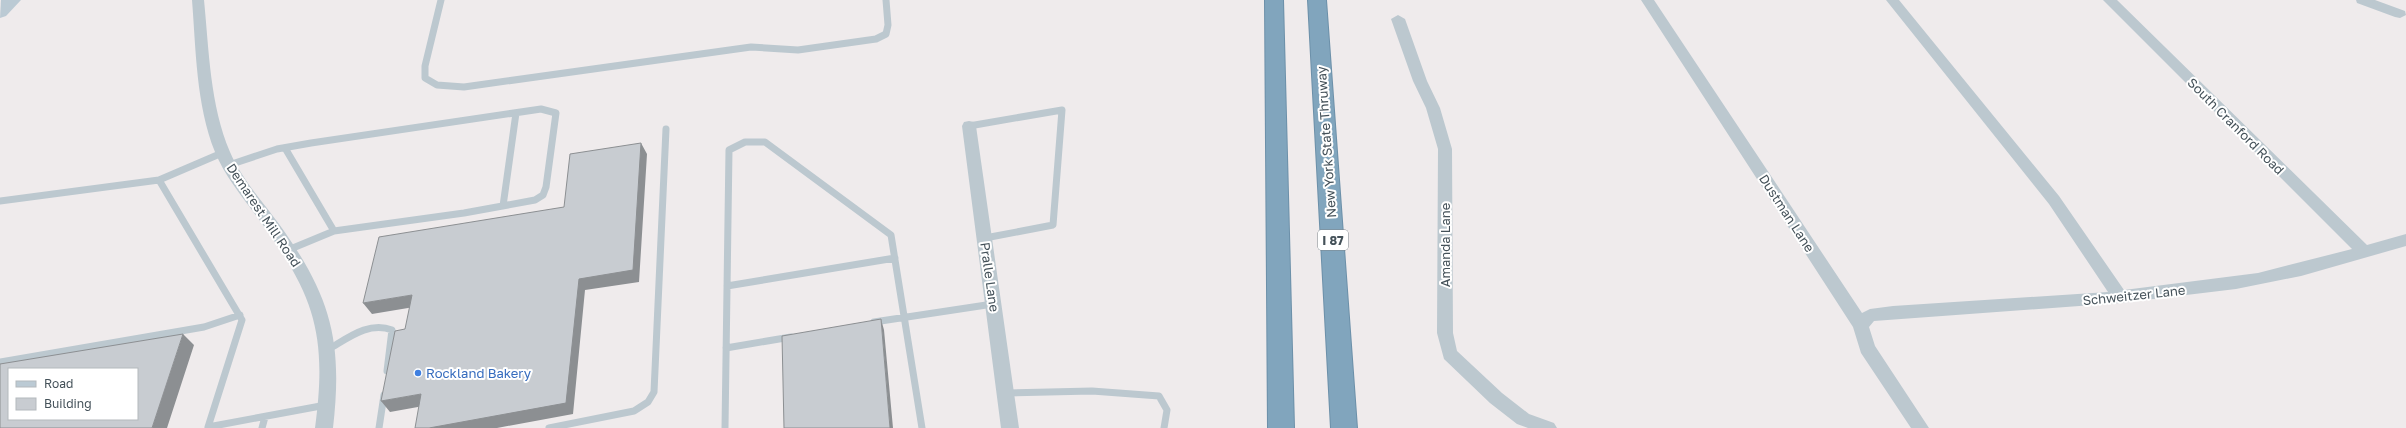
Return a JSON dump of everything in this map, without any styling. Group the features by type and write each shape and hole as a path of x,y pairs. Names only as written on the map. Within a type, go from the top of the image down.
{"highway":[{"path":"1274,0 1281,428"},
{"name":"New York State Thruway","path":"1317,0 1344,428"}],"street":[{"name":"Demarest Mill Road","path":"198,0 211,113 225,159 306,277 317,300 329,349 329,404 324,428"},
{"name":"Dustman Lane","path":"1647,0 1861,325 1867,348 1920,428"},
{"path":"1892,0 2054,200 2120,297"},
{"name":"South Cranford Road","path":"2109,0 2363,251"},
{"path":"2362,0 2400,14"},
{"name":"Amanda Lane","path":"1398,19 1420,81 1433,108 1444,149 1445,333 1450,354 1510,410 1523,419 1548,428"},
{"name":"Pralle Lane","path":"970,126 1010,428"},
{"name":"Schweitzer Lane","path":"1861,325 1870,315 1892,312 2042,304 2120,297 2237,283 2302,269 2406,240"}],"lane":[{"path":"441,0 425,66 426,78 437,85 464,87 751,47 798,50 876,39 886,34 888,25 886,0"},
{"path":"0,201 159,180 225,159 286,148 541,109 556,113 546,187 542,195 535,200 334,231 288,250"},
{"path":"970,126 1062,110 1053,225 985,238"},
{"path":"503,206 516,113"},
{"path":"549,428 634,411 647,406 653,398 656,388 666,129"},
{"path":"724,428 729,150 745,142 765,142 891,235 922,428"},
{"path":"286,148 334,231"},
{"path":"159,180 242,320 208,428 329,404"},
{"path":"727,286 894,258"},
{"path":"865,324 993,304"},
{"path":"0,362 204,327 240,316"},
{"path":"329,349 358,333 376,326 386,326 392,330 392,341 379,428"},
{"path":"726,348 803,335"},
{"path":"1006,393 1092,391 1159,396 1166,410 1164,428"},
{"path":"262,428 265,417"}],"building":[{"path":"641,143 633,270 579,279 566,403 429,428 415,428 421,394 381,401 395,331 405,329 412,295 363,303 379,237 564,207 570,154"},
{"path":"881,319 890,428 784,428 782,336"},
{"path":"183,334 152,428 0,428 0,364"}],"place":[{"name":"Rockland Bakery","path":"418,373"}]}
